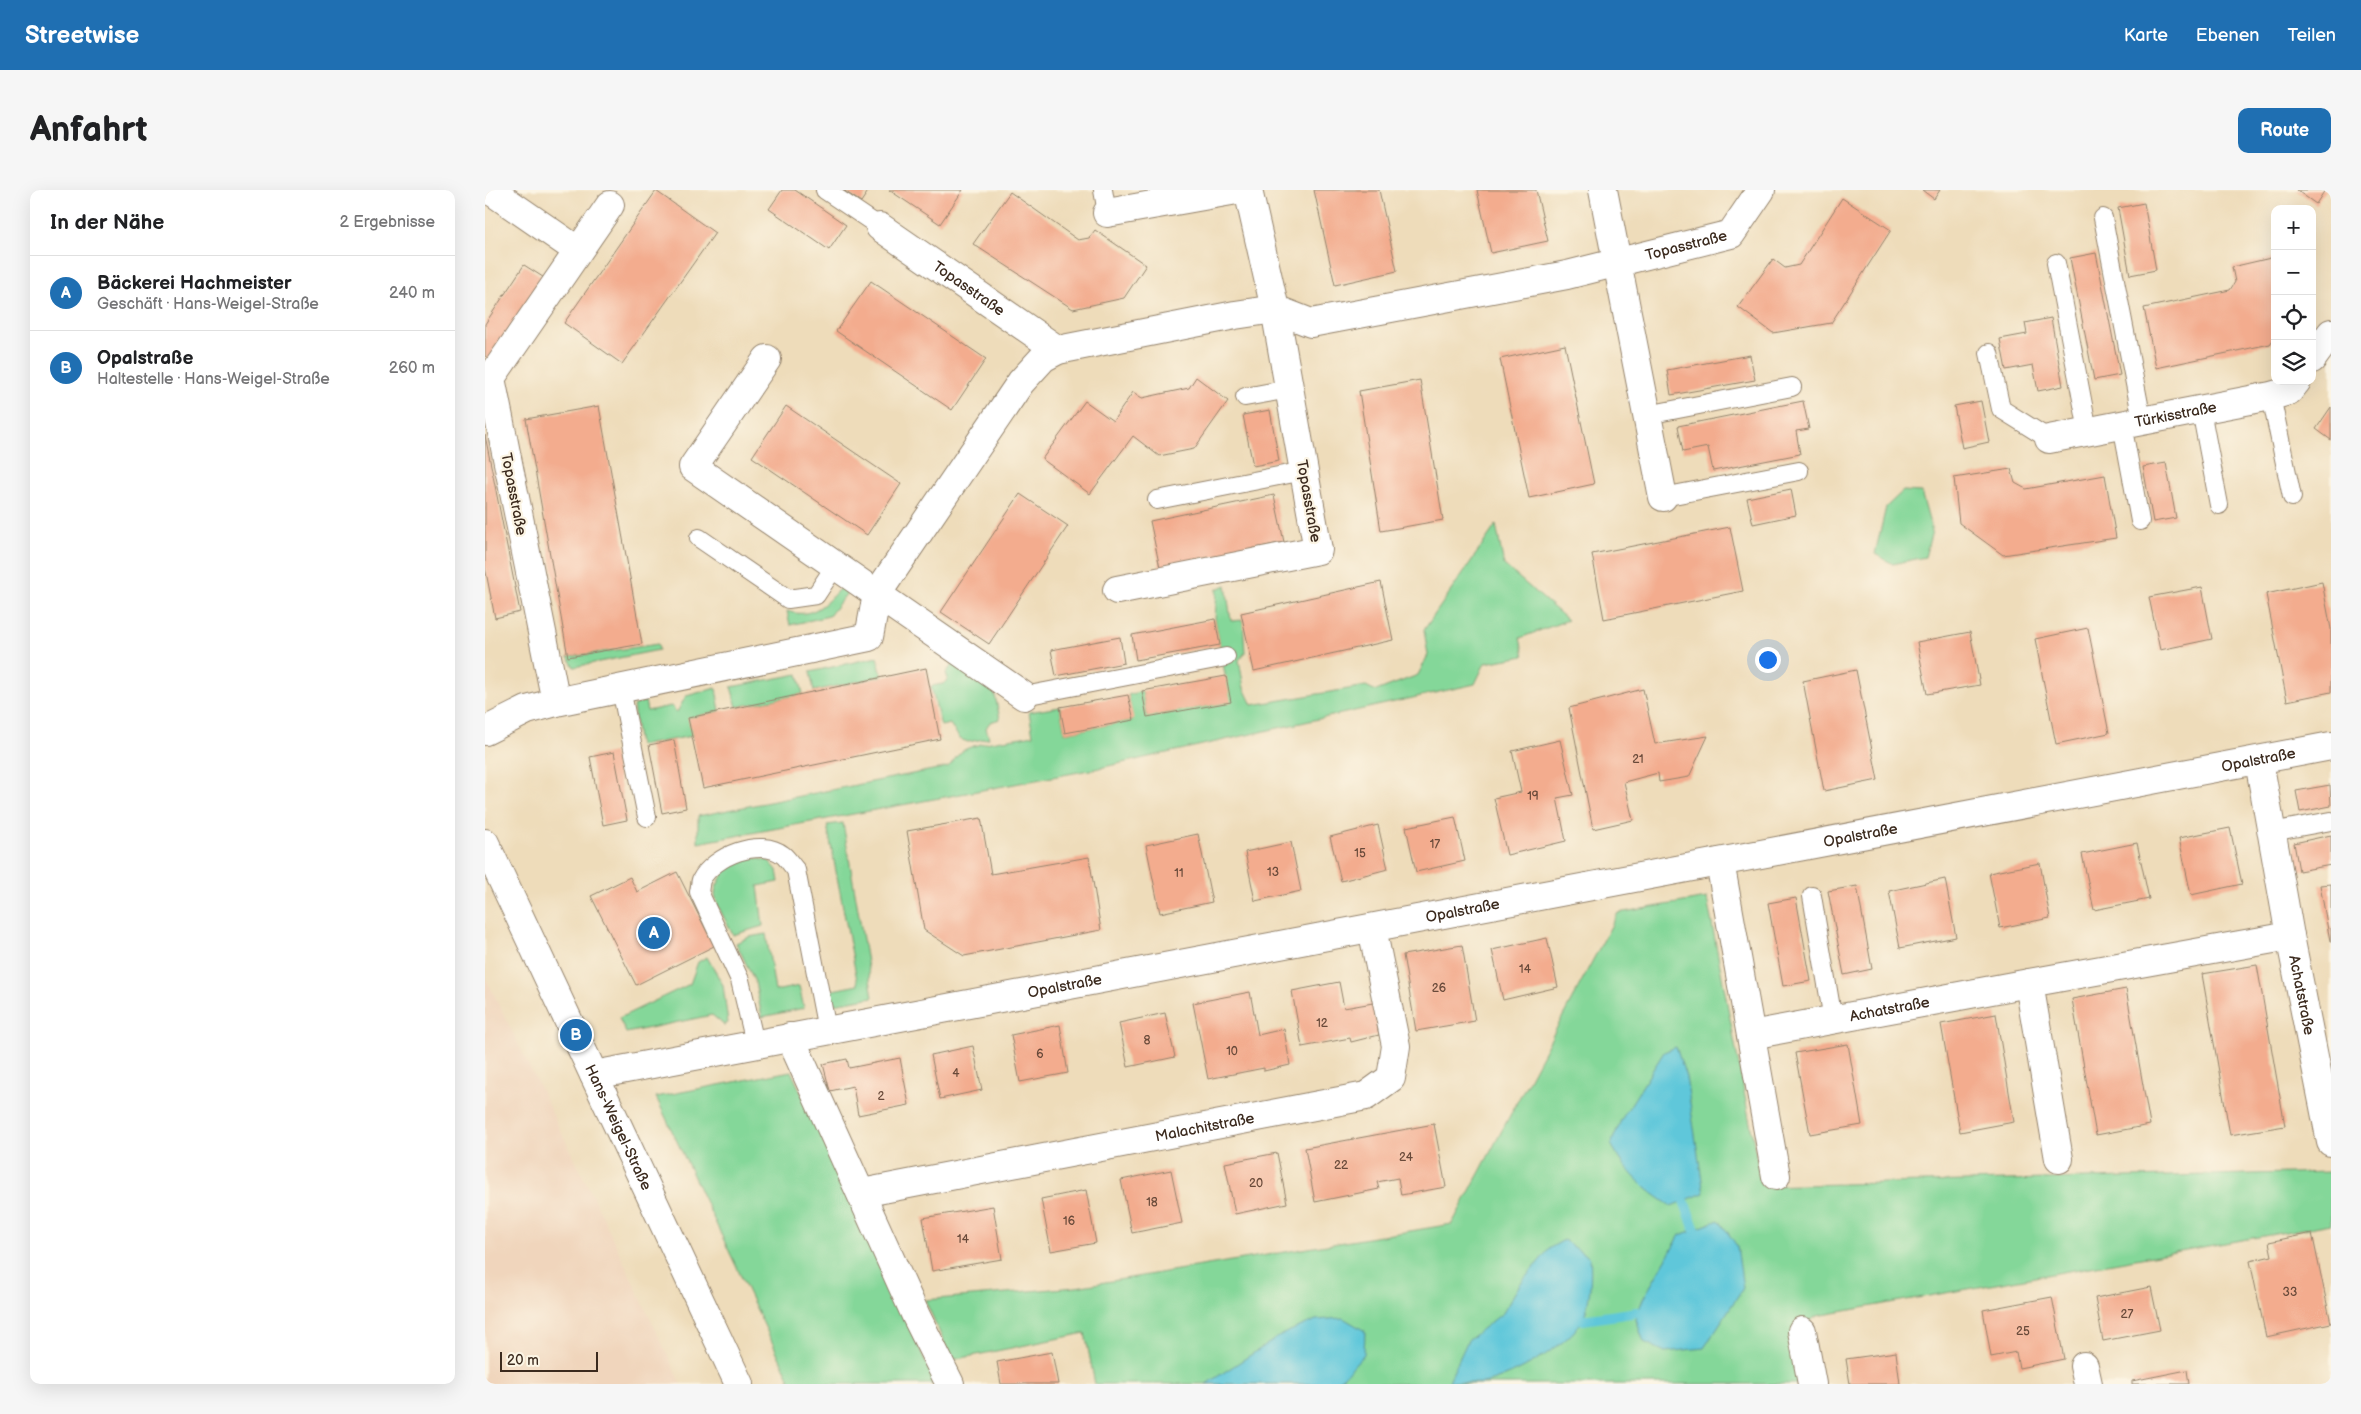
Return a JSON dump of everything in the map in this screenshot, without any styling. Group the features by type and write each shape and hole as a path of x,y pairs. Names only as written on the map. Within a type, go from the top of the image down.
{"street":[{"path":"490,190 577,250"},
{"path":"1105,202 1237,190"},
{"name":"Topasstraße","path":"1117,590 1318,550 1275,309 1248,190"},
{"path":"1603,190 1663,497"},
{"name":"Topasstraße","path":"485,731 527,710 556,702 869,637 877,594 1021,382 1043,358 1058,350 1235,315 1275,309 1311,323 1618,264 1731,234 1761,190"},
{"name":"Topasstraße","path":"556,702 491,378 577,250 610,205"},
{"name":"Topasstraße","path":"880,227 1058,350"},
{"path":"2316,353 2331,332"},
{"path":"767,360 693,467 1024,696"},
{"name":"Türkisstraße","path":"2049,439 2271,396 2289,391 2294,385"},
{"name":"Opalstraße","path":"594,1075 2331,746"},
{"name":"Achatstraße","path":"2259,761 2290,936 2331,1142"},
{"name":"Hans-Weigel-Straße","path":"485,843 739,1384"},
{"path":"1720,862 1776,1176"},
{"name":"Malachitstraße","path":"863,1193 1365,1096 1391,1078 1396,1046 1372,928"},
{"name":"Achatstraße","path":"1751,1035 2029,982 2290,936"},
{"path":"2029,982 2059,1159"},
{"path":"791,1037 863,1193 916,1316 950,1384"},
{"path":"1802,1331 1812,1384"}],"lane":[{"path":"825,190 880,227"},
{"path":"2103,218 2132,422 2140,520"},
{"path":"2056,263 2088,431"},
{"path":"1989,353 2001,409 2049,439"},
{"path":"1647,415 1792,387"},
{"path":"1245,397 1289,389"},
{"path":"2271,396 2292,497"},
{"path":"2201,410 2219,506"},
{"path":"1157,500 1304,471"},
{"path":"1663,497 1799,471"},
{"path":"699,538 788,599 816,594 835,566"},
{"path":"1024,696 1226,657"},
{"path":"621,689 647,817"},
{"path":"2271,832 2331,821"},
{"path":"755,1044 740,980 699,892 701,880 714,865 741,850 768,848 783,855 796,870 827,1030"},
{"path":"1813,896 1833,1020"}],"shaded area":[{"path":"485,976 597,1205 681,1384 485,1384"}],"green space":[{"path":"1903,491 1921,492 1932,531 1925,557 1893,564 1875,554 1886,507"},
{"path":"1496,525 1504,565 1568,620 1520,638 1524,656 1485,663 1475,684 1095,769 698,843 698,816 948,767 959,754 967,749 985,743 1033,735 1029,712 1060,707 1065,733 1133,720 1128,695 1142,691 1147,717 1230,702 1215,619 1217,589 1226,585 1231,621 1243,620 1245,653 1239,660 1244,688 1252,705 1366,686 1376,691 1418,675 1428,655 1424,630"},
{"path":"842,586 846,587 847,593 829,616 790,625 787,611 805,613 819,608"},
{"path":"658,644 659,650 574,667 568,657"},
{"path":"877,657 882,676 814,691 810,672"},
{"path":"953,664 994,691 1000,719 990,722 986,728 989,738 968,742 960,739 950,724 941,726 931,686 943,684 948,679 946,673"},
{"path":"798,674 803,694 737,707 731,687"},
{"path":"716,688 720,711 689,718 692,736 639,746 633,706 645,701 647,711 671,706 677,712 686,696"},
{"path":"843,823 873,997 828,1005 828,991 858,985 827,825"},
{"path":"751,857 769,861 777,870 779,882 758,886 763,926 733,935 718,906 715,895 716,887 727,867"},
{"path":"1707,898 1762,1186 2331,1172 2331,1224 1817,1316 1789,1335 1798,1384 1095,1384 1085,1333 952,1360 925,1300 1076,1287 1452,1224 1618,913"},
{"path":"766,934 775,991 799,986 804,1008 762,1017 755,982 736,943 749,937"},
{"path":"707,957 723,985 728,1023 724,1025 712,1015 626,1033 619,1018 690,984 698,962"},
{"path":"791,1071 936,1384 792,1384 656,1097"}],"water":[{"path":"1676,1047 1686,1077 1704,1193 1671,1206 1652,1193 1630,1172 1611,1144 1621,1120 1664,1052"},
{"path":"1719,1220 1737,1246 1743,1288 1704,1348 1665,1352 1644,1342 1636,1320 1638,1312 1643,1299 1680,1235"},
{"path":"1564,1240 1590,1258 1591,1280 1589,1298 1583,1319 1576,1329 1566,1339 1539,1358 1496,1380 1484,1383 1449,1381 1468,1340 1503,1313 1520,1284 1550,1248"},
{"path":"1343,1318 1365,1331 1364,1354 1343,1377 1332,1384 1206,1384 1283,1334 1316,1320"}],"building":[{"path":"782,190 795,190 846,225 829,250 769,209"},
{"path":"843,190 869,190 861,202"},
{"path":"889,190 963,190 940,224"},
{"path":"1314,190 1379,190 1397,271 1335,285"},
{"path":"1477,190 1536,190 1548,241 1491,253"},
{"path":"1922,190 1940,190 1934,199"},
{"path":"2296,190 2325,190 2316,204"},
{"path":"656,191 715,233 622,364 564,323"},
{"path":"1010,192 1078,240 1089,238 1095,230 1146,265 1124,298 1073,309 973,244"},
{"path":"1842,198 1891,230 1831,323 1773,333 1738,307 1773,259 1785,268 1799,265"},
{"path":"2144,203 2156,270 2130,275 2118,208"},
{"path":"2096,253 2120,375 2094,380 2070,258"},
{"path":"2271,258 2270,344 2156,368 2144,308 2230,290 2235,282 2232,267"},
{"path":"524,265 546,279 492,361 485,356 485,324"},
{"path":"871,281 986,359 952,410 836,331"},
{"path":"2051,318 2063,386 2038,391 2033,365 2006,370 2000,339 2027,334 2025,323"},
{"path":"1565,345 1594,484 1529,498 1500,359"},
{"path":"1750,355 1755,380 1671,395 1667,370"},
{"path":"1196,377 1228,401 1194,449 1159,456 1133,436 1090,494 1042,459 1085,401 1113,421 1133,392 1142,398 1189,388"},
{"path":"1420,380 1443,520 1381,531 1359,391"},
{"path":"1803,401 1809,429 1796,431 1800,454 1713,471 1708,447 1683,452 1678,426"},
{"path":"1981,401 1989,442 1962,448 1954,406"},
{"path":"599,406 642,644 568,657 526,419"},
{"path":"786,406 901,484 867,535 752,457"},
{"path":"2331,407 2331,440 2316,429"},
{"path":"1270,410 1279,461 1253,466 1243,415"},
{"path":"485,435 520,612 495,618 485,567"},
{"path":"2166,463 2176,518 2153,522 2143,467"},
{"path":"2011,469 2015,483 2026,489 2105,475 2116,538 2003,555 1959,523 1954,478"},
{"path":"1791,489 1796,515 1753,524 1747,498"},
{"path":"1020,494 1068,526 989,644 941,612"},
{"path":"1274,495 1284,542 1160,568 1150,521"},
{"path":"1730,527 1743,591 1604,619 1592,554"},
{"path":"1381,582 1393,640 1254,671 1241,613"},
{"path":"2322,582 2331,629 2331,692 2287,701 2266,594"},
{"path":"2202,587 2212,639 2160,650 2149,597"},
{"path":"1215,619 1220,645 1136,660 1132,635"},
{"path":"2088,628 2109,733 2056,744 2035,639"},
{"path":"1970,632 1980,685 1927,694 1917,642"},
{"path":"1120,637 1124,663 1056,676 1051,650"},
{"path":"926,668 940,739 703,788 688,718"},
{"path":"1856,670 1878,780 1824,791 1803,681"},
{"path":"1226,676 1231,702 1147,717 1142,691"},
{"path":"1643,689 1655,744 1708,736 1689,777 1659,782 1658,773 1624,782 1633,820 1593,829 1569,708"},
{"path":"1128,695 1134,720 1065,733 1060,707"},
{"path":"674,740 686,808 662,813 649,745"},
{"path":"1560,740 1573,795 1557,798 1566,841 1507,855 1494,798 1521,792 1512,751"},
{"path":"614,752 627,820 603,825 590,757"},
{"path":"2330,785 2331,806 2300,812 2296,791"},
{"path":"1455,817 1465,861 1416,872 1406,827"},
{"path":"981,818 991,874 1089,857 1101,930 964,956 924,930 907,831"},
{"path":"1378,825 1388,869 1341,881 1330,837"},
{"path":"2230,828 2242,884 2191,895 2179,838"},
{"path":"1198,834 1212,902 1160,913 1146,845"},
{"path":"2331,835 2331,865 2299,871 2294,843"},
{"path":"1291,842 1301,891 1255,901 1245,852"},
{"path":"2137,843 2149,899 2094,910 2082,854"},
{"path":"2040,863 2050,918 2000,928 1989,873"},
{"path":"677,872 714,946 636,985 591,896 630,877 637,892"},
{"path":"1945,879 1956,937 1900,948 1889,891"},
{"path":"2331,884 2331,941 2330,941 2320,885"},
{"path":"1857,886 1872,969 1844,975 1828,891"},
{"path":"1796,898 1811,981 1783,986 1768,903"},
{"path":"1547,938 1558,987 1503,1000 1492,950"},
{"path":"1462,945 1475,1021 1416,1031 1403,955"},
{"path":"2257,965 2285,1126 2230,1135 2202,974"},
{"path":"1339,982 1344,1008 1373,1003 1379,1035 1351,1042 1350,1038 1302,1047 1292,991"},
{"path":"2126,989 2150,1125 2096,1135 2072,999"},
{"path":"1250,992 1258,1035 1284,1029 1290,1065 1264,1071 1264,1068 1208,1079 1193,1003"},
{"path":"1165,1013 1175,1057 1128,1067 1119,1023"},
{"path":"1996,1014 2014,1122 1960,1132 1941,1024"},
{"path":"1060,1025 1068,1073 1020,1082 1011,1035"},
{"path":"1848,1044 1862,1125 1810,1134 1795,1053"},
{"path":"973,1046 982,1090 940,1099 931,1055"},
{"path":"900,1058 909,1105 858,1115 853,1086 830,1091 823,1064 847,1059 849,1068"},
{"path":"1434,1124 1446,1187 1401,1195 1398,1178 1377,1182 1379,1189 1315,1202 1305,1148"},
{"path":"1277,1153 1287,1203 1235,1214 1225,1163"},
{"path":"1171,1170 1182,1223 1132,1233 1121,1180"},
{"path":"1086,1190 1096,1243 1051,1251 1041,1199"},
{"path":"993,1206 1002,1259 932,1271 923,1218"},
{"path":"2312,1233 2331,1323 2266,1337 2250,1261 2272,1256 2269,1242"},
{"path":"2151,1287 2160,1330 2103,1341 2095,1298"},
{"path":"2052,1297 2064,1359 2019,1368 2016,1352 1991,1357 1983,1310"},
{"path":"1052,1352 1058,1384 1001,1384 997,1362"},
{"path":"1896,1352 1900,1384 1850,1384 1846,1359"},
{"path":"2187,1370 2189,1384 2132,1384 2132,1381"}],"waterway":[{"path":"1684,1201 1695,1230"},
{"path":"1583,1320 1638,1312"}],"place":[{"name":"Bäckerei Hachmeister","path":"654,933"},
{"name":"Opalstraße","path":"576,1035"}]}
